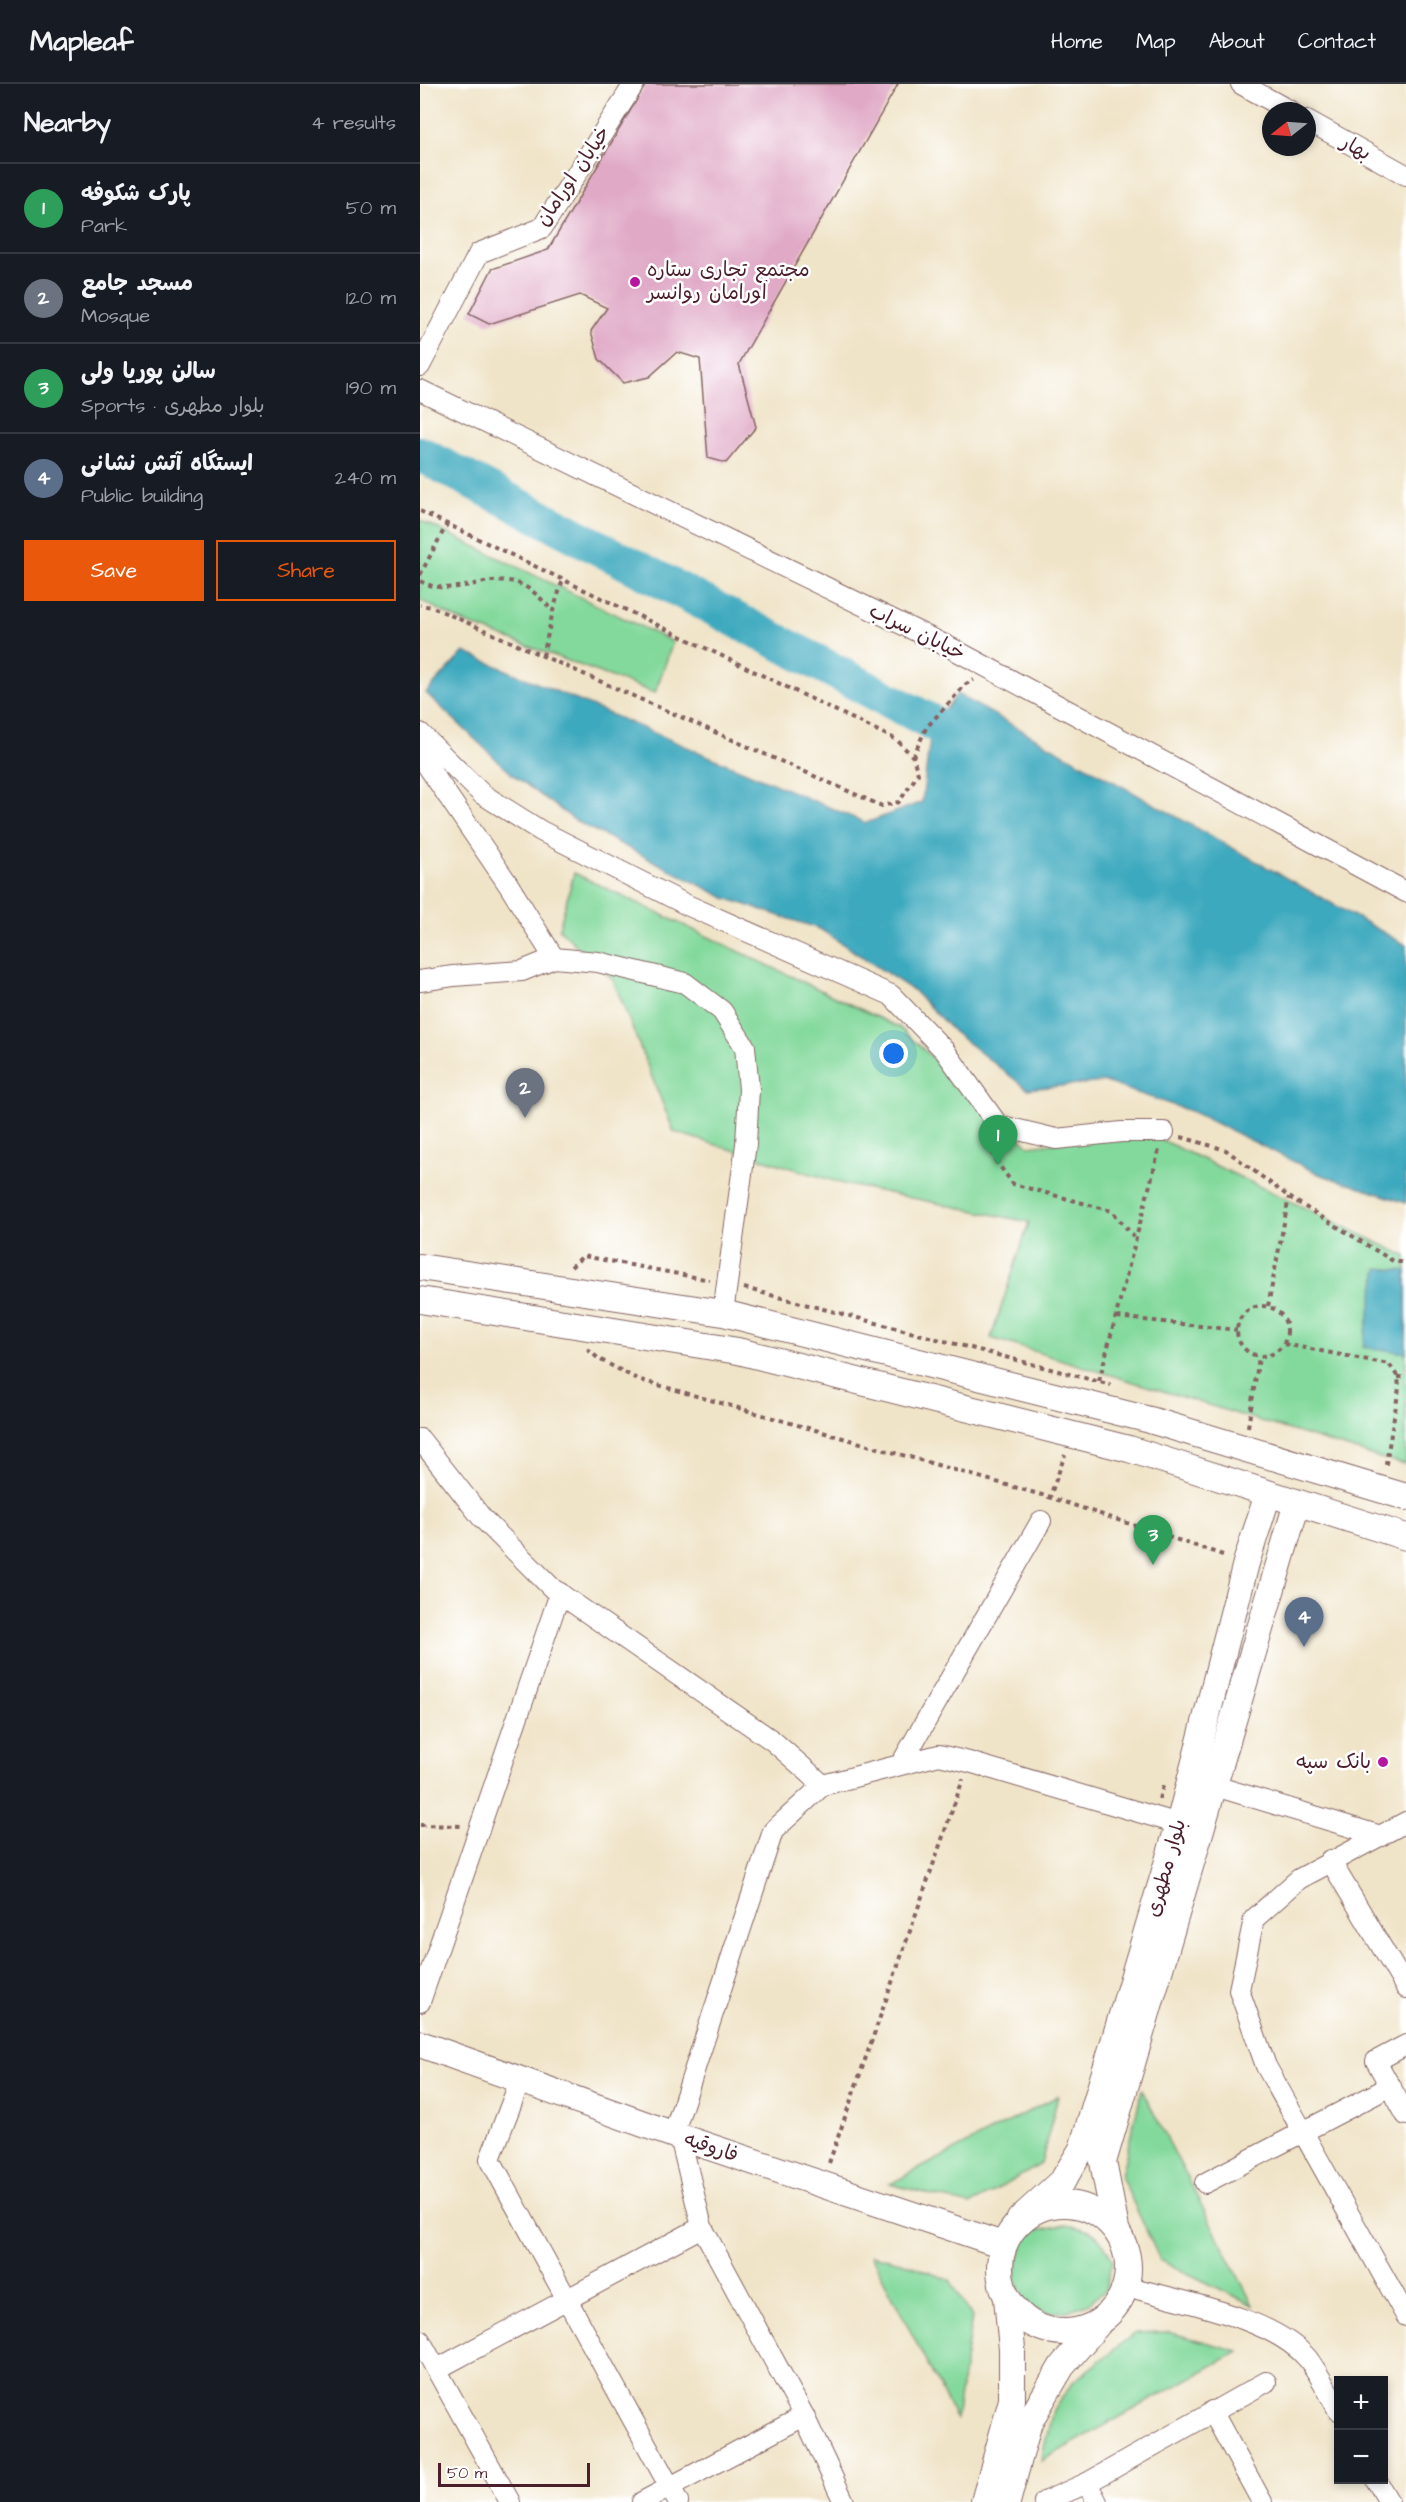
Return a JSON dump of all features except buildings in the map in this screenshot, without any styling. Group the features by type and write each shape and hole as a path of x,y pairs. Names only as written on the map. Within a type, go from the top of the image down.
{"main road":[{"path":"420,1266 723,1313 1150,1420 1406,1497"},
{"path":"420,1300 738,1351 1129,1449 1406,1537"},
{"path":"1065,1433 1067,1399"},
{"name":"بلوار مطهری","path":"1020,2219 1063,2180 1082,2149 1179,1824 1246,1563 1268,1494"},
{"name":"بلوار مطهری","path":"1116,2229 1103,2162 1297,1503"},
{"name":"فاروقیه","path":"420,2044 677,2136 1003,2245"},
{"path":"984,2502 1012,2400 1012,2349 1007,2298 999,2272 1003,2245 1020,2219 1044,2206 1070,2203 1096,2211 1116,2229 1128,2257 1126,2286 1116,2306 1062,2366 1029,2422 1007,2502"},
{"path":"1007,2298 1020,2315 1038,2327 1059,2332 1080,2330 1100,2322"}],"street":[{"name":"خیابان اورامان","path":"420,366 479,253 542,228 634,84"},
{"path":"1241,84 1274,102"},
{"name":"بهار","path":"1316,125 1406,175"},
{"name":"خیابان سراب","path":"420,390 955,650 1406,891"},
{"path":"420,733 482,794 541,831 687,905 891,995 945,1051 998,1125 1056,1139 1122,1132 1164,1132"},
{"path":"420,755 508,885 554,958"},
{"path":"420,981 522,971 554,958 598,962 685,983 722,1011 744,1047 749,1089 746,1144 723,1313"},
{"path":"420,1439 482,1518 560,1593 773,1741 823,1785"},
{"path":"901,1764 1041,1521"},
{"path":"420,2002 560,1593"},
{"path":"844,2502 804,2416 702,2227 677,2136 773,1831 823,1785 939,1755 1179,1824"},
{"path":"1215,1786 1381,1836"},
{"path":"1406,1822 1330,1860 1299,1879 1254,1919 1239,1990 1266,2066 1406,2316"},
{"path":"1330,1860 1406,1988"},
{"path":"1406,2045 1376,2061 1406,2115"},
{"path":"520,2081 490,2159 674,2495"},
{"path":"1205,2182 1390,2086"},
{"path":"436,2369 702,2227"},
{"path":"1126,2286 1233,2316 1281,2335 1306,2357 1334,2403"},
{"path":"420,2340 510,2502"},
{"path":"1044,2502 1087,2483 1266,2382"},
{"path":"1212,2411 1262,2502"},
{"path":"642,2502 674,2495 804,2416"},
{"path":"1087,2483 1097,2502"},
{"path":"1379,2484 1389,2502"}],"path":[{"path":"420,511 897,740 913,757 918,774 899,802 882,806 432,607 420,605"},
{"path":"420,575 447,524"},
{"path":"543,656 563,579"},
{"path":"420,581 448,590 504,580 521,584 538,595 553,611"},
{"path":"913,757 926,728 966,684"},
{"path":"998,1125 990,1140 996,1161 1013,1184 1112,1211 1134,1238"},
{"path":"1099,1381 1117,1317 1134,1238 1164,1132 1226,1150 1289,1197 1393,1261 1406,1263"},
{"path":"1268,1306 1289,1197"},
{"path":"1268,1306 1283,1317 1287,1336 1284,1344 1269,1356 1259,1357 1246,1350 1238,1338 1237,1330 1244,1314 1251,1308 1268,1306"},
{"path":"1117,1317 1237,1330"},
{"path":"570,1324 580,1344 599,1359 637,1379 1050,1497 1246,1563"},
{"path":"1284,1344 1389,1364 1398,1377 1399,1388 1385,1472"},
{"path":"1244,1448 1259,1357"},
{"path":"1398,1377 1406,1377"},
{"path":"1041,1521 1050,1497 1065,1433"},
{"path":"821,2184 969,1762"},
{"path":"420,1826 480,1826"}],"green space":[{"path":"420,520 673,642 655,693 463,622 420,600"},
{"path":"574,873 900,1028 1029,1146 1143,1131 1406,1256 1406,1464 1380,1458 991,1338 1029,1222 844,1184 674,1132 613,980 559,929"},
{"path":"1142,2090 1253,2305 1160,2260 1121,2176"},
{"path":"1058,2096 1041,2164 970,2205 890,2184"},
{"path":"1065,2225 1090,2231 1104,2245 1113,2261 1105,2291 1087,2304 1068,2311 1050,2313 1030,2308 1015,2278 1023,2240 1036,2230"},
{"path":"871,2255 901,2262 950,2280 972,2317 956,2419"},
{"path":"1168,2332 1239,2351 1041,2461 1053,2410 1074,2381 1135,2333"}],"water":[{"path":"464,652 866,823 922,802 931,730 957,694 1406,945 1406,1203 1319,1174 1193,1112 1105,1082 1027,1089 954,1032 914,991 820,929 725,898 576,821 513,775 426,693"},
{"path":"1378,1268 1406,1271 1406,1353 1363,1347"}],"waterway":[{"path":"420,454 952,733 963,760"}],"place":[{"name":"مجتمع تجاری ستاره اورامان روانسر","path":"635,282"},
{"name":"مسجد جامع","path":"525,1118"},
{"name":"پارک شکوفه","path":"998,1165"},
{"name":"سالن پوریا ولی","path":"1153,1565"},
{"name":"ایستگاه آتش نشانی","path":"1304,1647"},
{"name":"بانک سپه","path":"1383,1762"}]}
